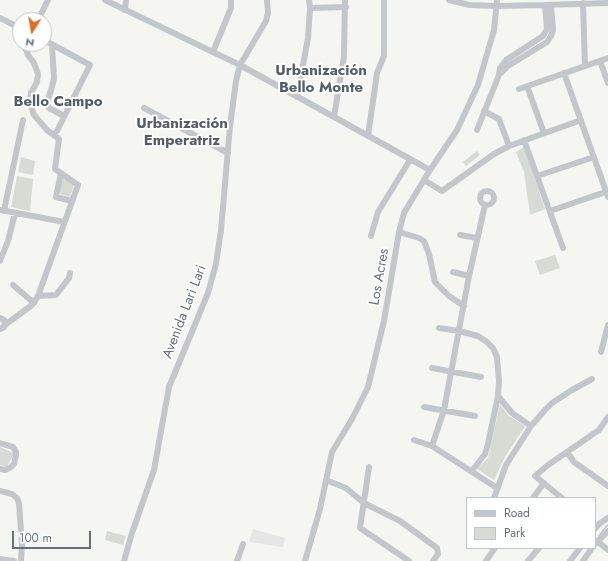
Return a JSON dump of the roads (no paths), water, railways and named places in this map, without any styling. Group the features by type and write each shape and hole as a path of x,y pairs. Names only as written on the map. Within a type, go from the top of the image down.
{"street":[{"path":"42,12 48,0"},
{"path":"104,0 240,65 430,170"},
{"path":"125,10 126,0"},
{"path":"213,52 231,8 231,0"},
{"name":"Avenida Lari Lari","path":"124,561 154,470 169,386 208,293 216,264 221,230 230,126 236,81 240,65 266,21 268,13 266,0"},
{"path":"297,97 308,38 310,8 309,0"},
{"path":"334,117 344,55 345,0"},
{"path":"368,136 377,73 384,56 384,0"},
{"path":"449,0 470,5 496,3 548,5 608,3"},
{"name":"Los Acres","path":"306,561 320,509 332,452 352,419 368,387 384,321 399,232 404,213 430,170 457,130 478,85 494,30 496,3"},
{"path":"583,3 585,66"},
{"path":"477,130 499,75 508,66 547,42 551,36 553,30 548,5"},
{"path":"310,8 346,7"},
{"path":"0,18 12,24"},
{"path":"52,45 90,65 57,131"},
{"path":"52,45 54,78 47,103 49,108 64,116"},
{"path":"3,327 32,305 38,296 78,185 55,169 59,139 47,130 34,115 30,103 31,93 37,82 38,74 34,63 28,56 27,52"},
{"path":"519,89 608,58"},
{"path":"600,61 608,83"},
{"path":"550,211 608,193 564,73"},
{"path":"527,86 544,133"},
{"path":"144,108 228,153"},
{"path":"484,112 499,119 509,146"},
{"path":"23,120 2,210 64,222"},
{"path":"424,180 442,191 494,154 509,146 581,120"},
{"path":"524,140 563,248"},
{"path":"537,176 594,158"},
{"path":"371,236 378,212 410,160"},
{"path":"61,173 56,197 72,201"},
{"path":"432,446 444,410 469,276 485,205"},
{"path":"0,262 8,241 15,213"},
{"path":"399,232 424,241 436,282 449,296 464,306"},
{"path":"460,235 477,238"},
{"path":"453,272 469,276"},
{"path":"38,296 56,295 69,278 70,273"},
{"path":"13,285 34,303"},
{"path":"0,318 4,320 3,327"},
{"path":"601,352 608,325"},
{"path":"439,328 478,336 493,348 497,357 498,396 486,454 472,471"},
{"path":"432,368 481,377"},
{"path":"494,497 506,465 531,426 552,403 592,379"},
{"path":"498,396 512,413 531,426"},
{"path":"424,406 475,416"},
{"path":"561,497 535,476 548,465 599,430 608,417"},
{"path":"414,440 432,446 497,488"},
{"path":"0,443 13,448 16,455 14,464 10,468 5,470 0,469"},
{"path":"567,452 574,462 606,485 608,477"},
{"path":"369,467 360,528 409,561"},
{"path":"326,480 346,488 364,503 400,521 437,548 438,554 433,561"},
{"path":"534,497 544,483"},
{"path":"0,491 12,494 17,498 19,503 22,545 21,561"},
{"path":"596,525 608,518"},
{"path":"608,532 596,543 608,550"},
{"path":"237,561 243,544"},
{"path":"489,560 494,549"},
{"path":"528,561 538,549"},
{"path":"570,561 579,549"},
{"path":"583,561 591,549"},
{"path":"0,559 14,561"}],"waterway":[{"path":"599,536 608,525"}],"district":[{"name":"Urbanización Bello Monte","path":"321,80"},
{"name":"Bello Campo","path":"58,102"},
{"name":"Urbanización Emperatriz","path":"182,132"}]}
